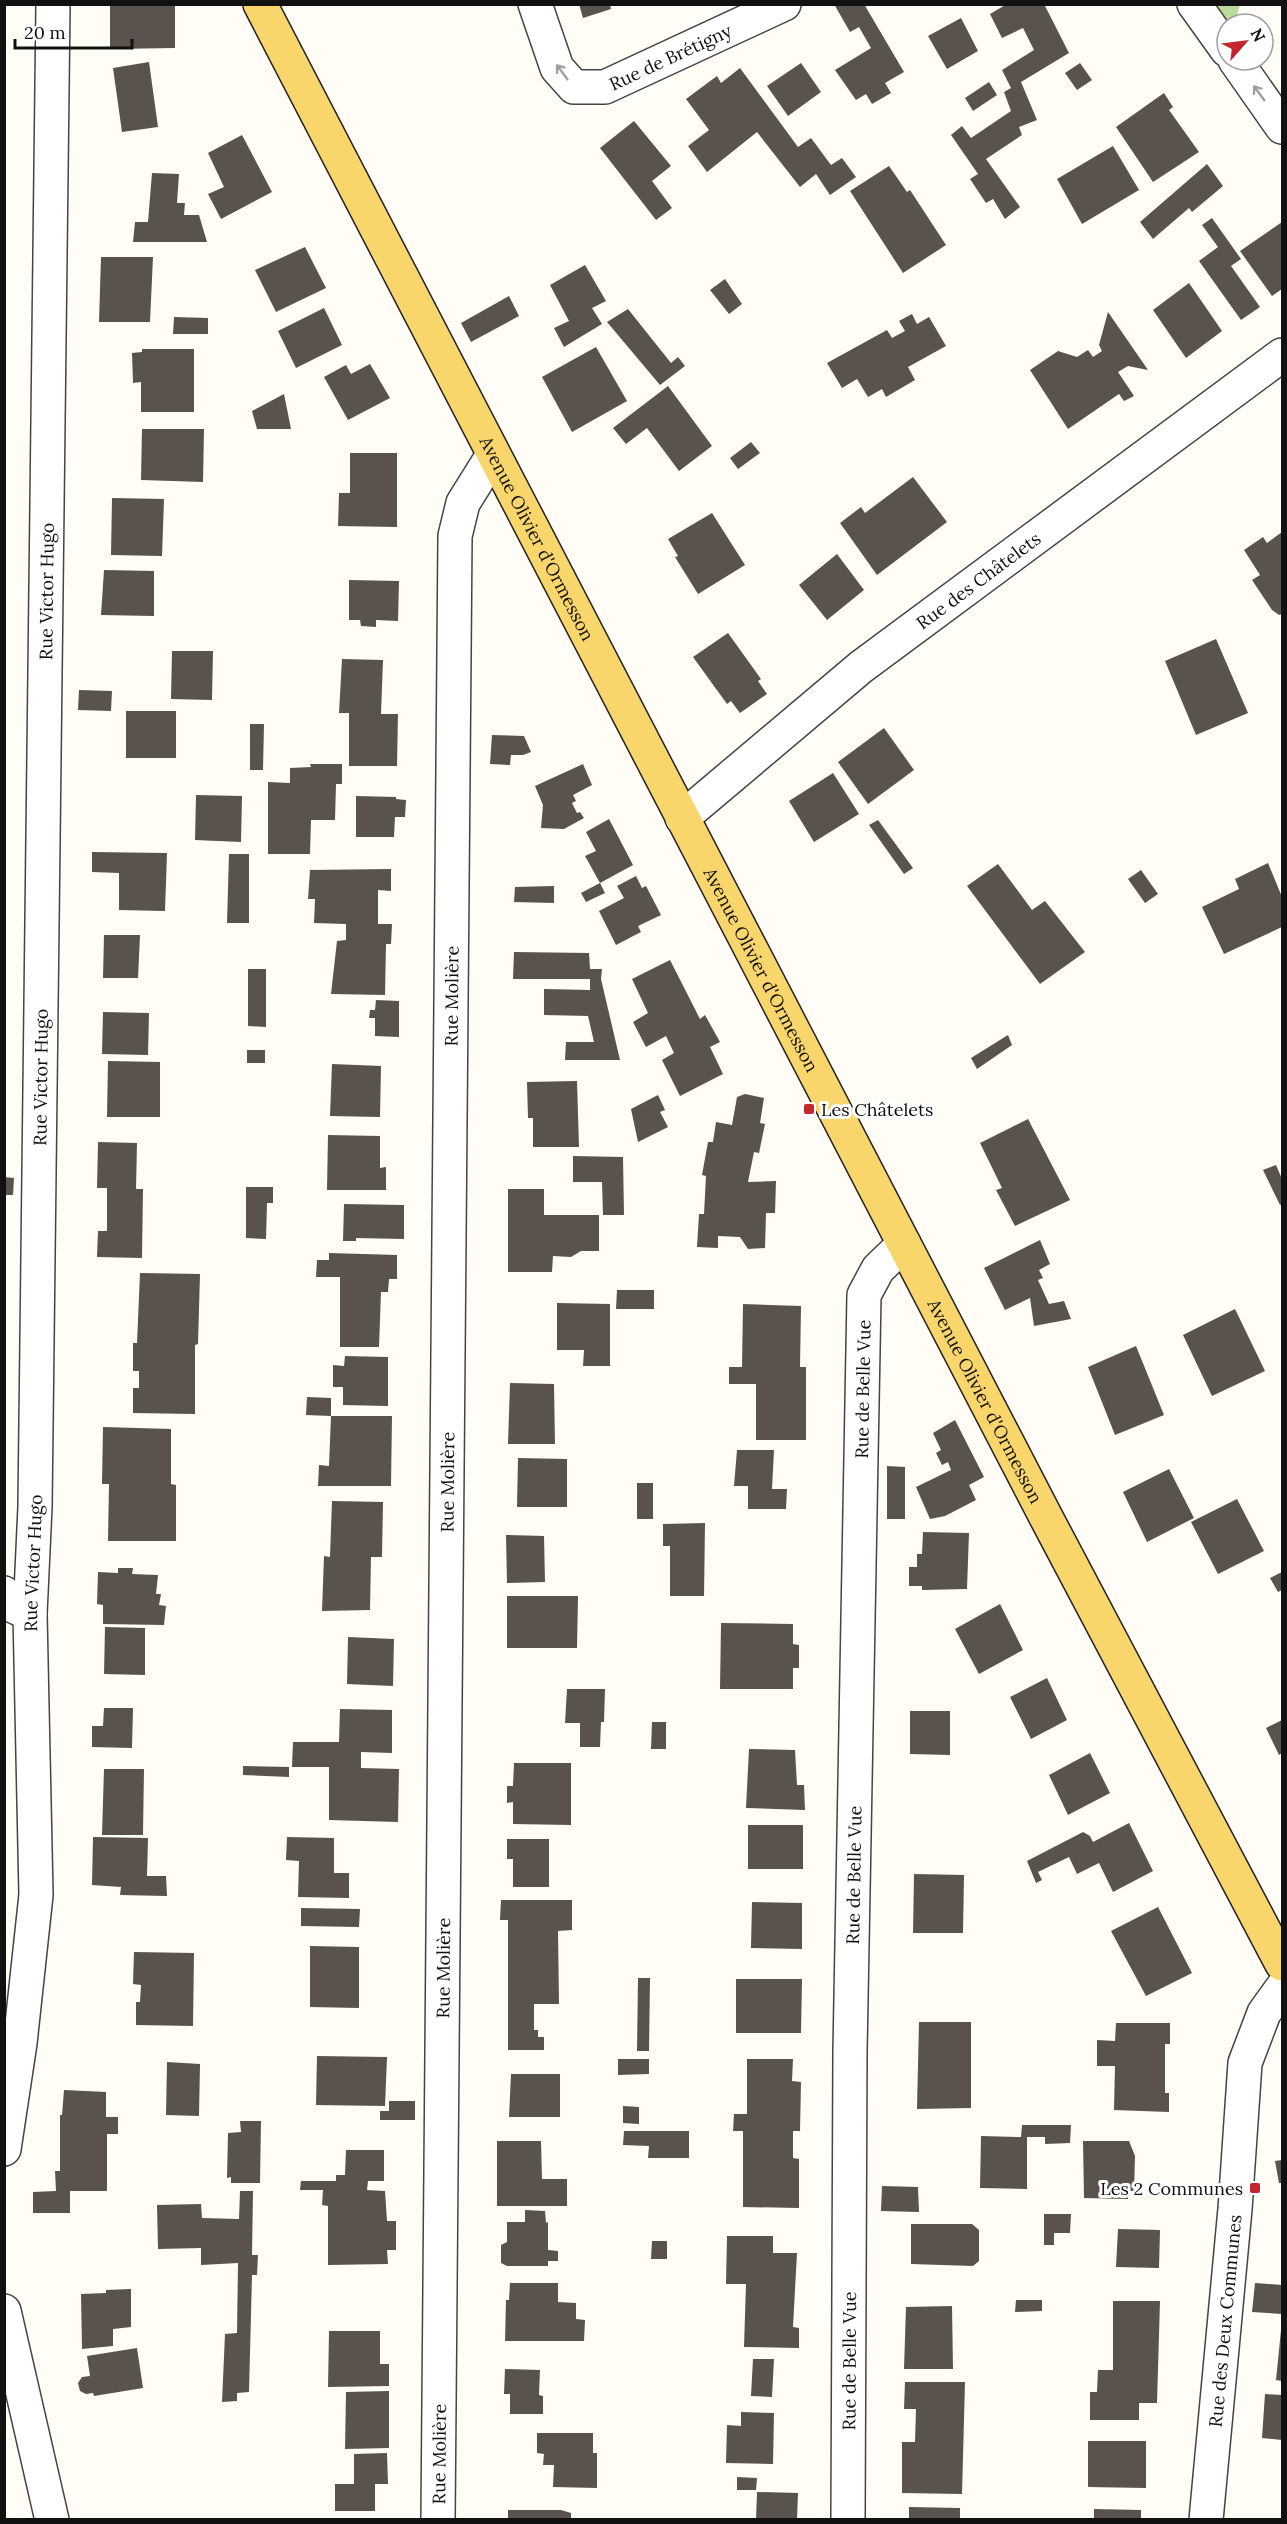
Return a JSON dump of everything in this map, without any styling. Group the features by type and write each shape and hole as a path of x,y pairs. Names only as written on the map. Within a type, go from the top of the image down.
{"main road":[{"name":"Avenue Olivier d'Ormesson","path":"260,4 904,1244 1282,1964"}],"street":[{"name":"Rue Victor Hugo","path":"4,2149 20,2043 36,1895 30,1614 35,1507 53,4"},
{"name":"Rue de Brétigny","path":"535,4 557,68 574,87 604,87 784,4"},
{"path":"1194,4 1215,33"},
{"path":"1243,72 1282,126"},
{"name":"Rue des Châtelets","path":"682,818 861,667 1282,355"},
{"name":"Rue Molière","path":"438,2520 455,536 462,503 493,455"},
{"name":"Rue de Belle Vue","path":"848,2520 850,2040 864,1295 878,1269 904,1244"},
{"path":"4,1593 9,1604 30,1614"},
{"name":"Rue des Deux Communes","path":"1206,2520 1235,2209 1245,2063 1264,2013 1282,1988"},
{"path":"4,2311 52,2520"}],"green space":[{"path":"1212,5 1240,5 1238,12 1218,12"}],"building":[{"path":"110,4 175,4 175,48 110,49"},
{"path":"579,4 610,4 611,9 583,18"},
{"path":"834,4 864,4 904,72 885,83 891,93 872,104 866,94 856,100 835,70 871,48 859,27 850,32"},
{"path":"1007,4 1044,4 1069,53 1021,82 1037,120 1019,127 1022,135 986,159 1020,207 1005,219 993,199 986,203 970,179 978,174 951,135 962,126 971,138 1011,111 1004,92 1011,88 1002,70 1034,50 1023,28 1002,38 990,14"},
{"path":"961,18 978,51 947,69 928,36"},
{"path":"149,62 158,127 122,132 113,68"},
{"path":"801,63 821,92 788,116 767,86"},
{"path":"1080,63 1092,80 1077,90 1065,73"},
{"path":"740,68 798,147 811,138 831,165 842,158 856,177 830,195 816,174 800,187 757,132 707,172 688,146 709,130 686,99 717,76 721,83"},
{"path":"989,82 997,95 973,111 965,98"},
{"path":"1164,93 1173,107 1169,110 1199,152 1153,182 1116,127"},
{"path":"634,121 671,166 652,181 672,208 656,220 600,148"},
{"path":"242,135 272,192 221,219 208,194 224,187 208,153"},
{"path":"1113,146 1139,190 1082,224 1057,179"},
{"path":"1207,164 1223,186 1192,212 1189,208 1153,239 1140,222"},
{"path":"889,166 907,192 910,190 946,245 903,273 850,191"},
{"path":"152,173 179,174 177,203 185,203 184,215 199,215 207,242 133,242 135,222 148,222"},
{"path":"1212,218 1241,259 1231,266 1260,307 1241,320 1199,261 1218,247 1202,225"},
{"path":"1282,222 1282,289 1272,296 1240,251"},
{"path":"305,247 326,288 276,312 255,270"},
{"path":"101,257 153,257 150,322 99,322"},
{"path":"585,265 606,301 592,308 602,324 564,347 554,328 569,321 550,285"},
{"path":"725,279 742,304 729,314 710,290"},
{"path":"1189,283 1222,331 1186,358 1153,310"},
{"path":"509,296 519,316 471,342 461,323"},
{"path":"324,308 342,345 296,368 278,331"},
{"path":"628,309 671,363 678,357 685,366 660,385 607,322"},
{"path":"1108,312 1148,370 1128,366 1118,372 1134,396 1124,401 1119,394 1068,429 1030,370 1058,351 1077,357 1088,350 1093,357 1102,351 1099,345"},
{"path":"912,314 917,324 929,317 946,346 908,367 915,380 886,397 882,389 868,397 857,379 842,388 827,363 887,330 892,338 905,331 899,321"},
{"path":"174,317 208,318 208,334 173,334"},
{"path":"596,347 627,401 572,432 542,377"},
{"path":"142,349 194,349 194,412 141,412 141,382 133,383 132,353 142,352"},
{"path":"370,364 390,398 348,420 324,377 346,365 351,374"},
{"path":"668,386 712,446 679,471 647,428 626,444 613,428"},
{"path":"284,394 291,429 257,429 252,411"},
{"path":"142,429 204,429 203,482 141,480"},
{"path":"751,442 760,453 738,469 730,458"},
{"path":"350,453 397,453 397,527 338,526 339,493 350,493"},
{"path":"913,477 947,522 877,575 840,523 861,507 865,513"},
{"path":"112,498 164,499 162,556 111,555"},
{"path":"712,513 745,565 698,594 675,557 678,556 668,539"},
{"path":"1282,532 1282,614 1279,615 1272,610 1252,580 1260,575 1244,550 1263,537 1267,543"},
{"path":"837,554 864,590 827,620 799,585"},
{"path":"104,570 154,571 154,616 101,615"},
{"path":"349,580 399,581 398,621 376,620 376,627 361,626 360,620 349,620"},
{"path":"728,633 761,679 758,681 767,694 740,713 731,701 727,704 693,657"},
{"path":"1216,639 1248,713 1196,735 1165,661"},
{"path":"172,651 213,651 212,700 171,699"},
{"path":"342,659 383,660 381,714 398,714 397,766 349,766 349,713 339,713"},
{"path":"79,690 112,691 111,711 78,710"},
{"path":"126,711 176,711 176,758 126,758"},
{"path":"250,724 264,724 263,770 250,770"},
{"path":"884,728 914,770 868,804 838,762"},
{"path":"492,735 524,736 531,752 511,755 510,765 490,764"},
{"path":"310,764 342,764 342,784 336,784 335,820 311,820 310,854 268,854 268,782 290,783 290,768 311,767"},
{"path":"583,764 592,785 573,795 576,801 572,803 577,813 580,812 584,818 564,829 541,828 543,805 535,786"},
{"path":"833,773 859,814 814,842 789,801"},
{"path":"196,795 242,796 241,842 195,840"},
{"path":"356,796 396,797 396,799 406,800 405,817 395,817 394,837 356,837"},
{"path":"609,819 633,865 600,883 585,856 596,851 586,832"},
{"path":"878,820 913,868 904,874 869,825"},
{"path":"92,852 167,853 165,911 119,910 119,873 92,872"},
{"path":"229,854 249,854 249,923 227,923"},
{"path":"1268,863 1282,897 1282,927 1224,954 1202,907 1239,889 1235,879"},
{"path":"998,864 1032,910 1045,901 1085,952 1040,984 967,886"},
{"path":"391,869 391,891 378,890 378,924 392,924 391,944 386,944 385,995 331,994 337,941 346,940 346,924 314,923 315,899 308,899 310,870"},
{"path":"1141,870 1158,894 1145,903 1128,879"},
{"path":"636,876 642,888 646,886 661,915 638,926 641,932 616,945 599,911 624,898 617,886"},
{"path":"600,883 605,893 586,902 581,893"},
{"path":"554,886 554,903 514,902 515,887"},
{"path":"104,935 140,935 138,978 103,978"},
{"path":"514,952 589,953 590,969 602,969 601,979 620,1060 565,1060 566,1042 594,1042 588,1016 544,1015 544,989 590,990 590,979 513,979"},
{"path":"670,960 700,1019 705,1015 720,1042 710,1047 723,1074 680,1096 662,1060 674,1053 666,1036 646,1047 633,1022 648,1013 632,979"},
{"path":"248,969 266,969 266,1027 248,1026"},
{"path":"376,1000 399,1001 399,1037 375,1036 375,1018 369,1018 370,1010 375,1010"},
{"path":"103,1012 149,1013 148,1055 102,1054"},
{"path":"1008,1035 1012,1045 977,1069 971,1058"},
{"path":"247,1050 265,1050 265,1063 247,1063"},
{"path":"108,1061 160,1062 160,1117 107,1117"},
{"path":"332,1064 381,1066 380,1117 330,1116"},
{"path":"577,1081 579,1147 533,1147 533,1118 528,1118 527,1082"},
{"path":"745,1094 764,1098 760,1123 765,1124 759,1153 754,1152 748,1182 776,1181 775,1213 766,1213 765,1248 748,1249 740,1237 718,1236 718,1248 697,1247 699,1214 704,1214 706,1176 702,1175 708,1142 713,1142 716,1122 732,1125 737,1097"},
{"path":"658,1095 665,1110 660,1112 668,1127 638,1142 631,1109"},
{"path":"1028,1119 1070,1200 1015,1226 996,1190 1002,1188 980,1143"},
{"path":"328,1135 380,1136 380,1168 386,1167 386,1190 327,1190"},
{"path":"98,1142 137,1143 136,1189 143,1189 142,1258 97,1257 98,1231 107,1231 107,1188 97,1188"},
{"path":"573,1156 623,1157 624,1215 603,1215 602,1182 573,1182"},
{"path":"1276,1165 1282,1179 1282,1204 1280,1205 1263,1170"},
{"path":"4,1177 14,1178 13,1195 4,1195"},
{"path":"246,1187 273,1187 273,1203 267,1203 266,1239 246,1238"},
{"path":"508,1189 544,1189 544,1215 599,1215 599,1251 581,1251 571,1257 553,1256 552,1272 508,1272"},
{"path":"344,1204 404,1205 404,1239 356,1238 356,1241 343,1241"},
{"path":"1040,1240 1050,1264 1039,1270 1043,1278 1038,1280 1049,1304 1064,1301 1071,1319 1034,1326 1030,1298 1005,1310 984,1268"},
{"path":"329,1253 397,1255 397,1279 389,1279 388,1292 381,1292 379,1347 340,1347 340,1277 316,1277 317,1260 329,1260"},
{"path":"140,1273 200,1274 198,1344 195,1345 195,1414 133,1413 133,1388 139,1388 139,1371 133,1371 133,1343 137,1343"},
{"path":"617,1290 654,1290 654,1309 616,1309"},
{"path":"557,1303 610,1304 610,1366 583,1366 584,1350 557,1350"},
{"path":"743,1304 801,1306 800,1367 806,1367 806,1440 756,1440 756,1384 729,1384 729,1367 742,1367"},
{"path":"1235,1309 1265,1371 1212,1396 1183,1335"},
{"path":"1136,1346 1164,1415 1115,1435 1088,1367"},
{"path":"345,1356 388,1357 388,1406 343,1405 343,1387 333,1387 333,1365 344,1366"},
{"path":"510,1383 554,1384 555,1444 508,1444"},
{"path":"307,1397 331,1398 331,1416 306,1415"},
{"path":"331,1416 392,1416 391,1486 318,1486 319,1465 329,1466"},
{"path":"955,1420 984,1477 969,1485 976,1500 945,1516 930,1519 916,1487 951,1470 948,1462 942,1465 936,1453 941,1450 933,1433"},
{"path":"103,1427 171,1429 171,1484 176,1485 176,1541 108,1541 109,1484 102,1484"},
{"path":"737,1450 774,1450 772,1489 787,1489 786,1509 748,1509 748,1486 734,1486"},
{"path":"518,1458 567,1459 567,1507 517,1507"},
{"path":"887,1466 905,1467 905,1519 887,1519"},
{"path":"1169,1469 1194,1518 1147,1542 1123,1492"},
{"path":"637,1483 653,1483 653,1519 637,1519"},
{"path":"1237,1499 1264,1551 1218,1574 1191,1522"},
{"path":"332,1501 383,1502 382,1557 371,1557 370,1610 322,1611 324,1556 330,1557"},
{"path":"705,1523 704,1596 670,1596 670,1546 663,1546 663,1524"},
{"path":"923,1532 969,1533 967,1589 922,1590 922,1586 909,1586 909,1567 917,1567 917,1554 922,1554"},
{"path":"506,1535 544,1536 545,1582 507,1583"},
{"path":"118,1568 133,1568 132,1574 158,1575 156,1594 161,1594 159,1605 166,1606 164,1625 103,1624 103,1605 97,1604 98,1572 118,1573"},
{"path":"1282,1572 1282,1590 1278,1592 1270,1578"},
{"path":"507,1596 578,1596 577,1648 507,1648"},
{"path":"1000,1604 1023,1650 979,1674 955,1629"},
{"path":"721,1623 793,1624 793,1644 799,1645 799,1668 793,1668 793,1689 720,1689"},
{"path":"105,1627 145,1628 145,1675 104,1674"},
{"path":"348,1637 394,1639 393,1686 347,1684"},
{"path":"1047,1678 1067,1720 1031,1739 1010,1697"},
{"path":"567,1689 605,1689 604,1722 601,1722 600,1747 580,1747 580,1723 565,1723"},
{"path":"104,1708 133,1708 132,1748 92,1747 92,1726 103,1726"},
{"path":"340,1709 392,1710 392,1753 361,1752 361,1768 399,1769 398,1822 329,1820 329,1767 292,1767 293,1742 339,1742"},
{"path":"910,1711 950,1711 950,1755 910,1754"},
{"path":"1282,1720 1282,1753 1279,1755 1266,1728"},
{"path":"652,1722 666,1722 666,1749 651,1749"},
{"path":"749,1749 795,1750 797,1785 804,1785 805,1810 746,1808"},
{"path":"1090,1753 1110,1793 1068,1815 1049,1775"},
{"path":"514,1763 571,1763 571,1825 513,1824 513,1802 507,1803 507,1786 513,1786"},
{"path":"243,1766 289,1767 289,1777 243,1775"},
{"path":"104,1769 144,1769 143,1835 102,1835"},
{"path":"1129,1823 1153,1871 1113,1892 1099,1863 1077,1874 1069,1857 1038,1872 1042,1880 1036,1883 1027,1861 1083,1832 1090,1836 1093,1842"},
{"path":"748,1825 803,1825 803,1869 748,1869"},
{"path":"93,1837 148,1838 147,1876 166,1876 167,1896 120,1895 121,1887 92,1885"},
{"path":"287,1837 334,1838 334,1873 349,1873 349,1898 298,1897 299,1861 286,1860"},
{"path":"507,1839 549,1839 549,1887 513,1887 513,1859 507,1859"},
{"path":"914,1874 964,1875 963,1933 913,1933"},
{"path":"501,1900 572,1900 572,1930 558,1931 559,2004 534,2004 534,2030 538,2030 538,2037 544,2037 544,2050 508,2050 508,1920 500,1920"},
{"path":"752,1902 802,1903 802,1949 751,1948"},
{"path":"1158,1907 1192,1973 1146,1996 1111,1931"},
{"path":"301,1908 360,1909 359,1927 301,1926"},
{"path":"310,1946 359,1947 359,2008 310,2007"},
{"path":"134,1952 194,1953 193,2026 136,2025 136,2002 140,2002 141,1985 133,1984"},
{"path":"638,1978 650,1978 649,2051 637,2051"},
{"path":"736,1979 802,1979 801,2033 736,2033"},
{"path":"919,2022 971,2022 971,2108 917,2109"},
{"path":"1116,2023 1170,2023 1170,2044 1165,2044 1165,2093 1169,2093 1169,2112 1114,2110 1115,2066 1097,2066 1097,2040 1115,2041"},
{"path":"317,2056 387,2057 385,2106 316,2105"},
{"path":"618,2059 649,2059 649,2074 618,2075"},
{"path":"747,2059 793,2059 792,2081 801,2082 800,2131 793,2131 793,2158 799,2159 799,2208 743,2207 743,2131 733,2131 734,2114 747,2114"},
{"path":"167,2062 200,2064 199,2116 166,2115"},
{"path":"511,2074 560,2074 560,2117 509,2117"},
{"path":"64,2090 106,2092 106,2117 118,2117 118,2134 107,2134 107,2191 70,2191 70,2213 33,2213 33,2192 56,2191 55,2171 60,2171 60,2115 62,2115"},
{"path":"389,2101 415,2101 415,2120 380,2120 380,2111 389,2111"},
{"path":"623,2106 639,2107 639,2124 623,2123"},
{"path":"240,2121 261,2121 260,2183 231,2183 231,2177 227,2178 228,2133 241,2132"},
{"path":"1022,2125 1071,2125 1070,2143 1045,2144 1045,2137 1027,2137 1027,2189 980,2188 981,2136 1021,2137"},
{"path":"624,2131 689,2131 689,2158 648,2158 649,2146 623,2145"},
{"path":"497,2141 541,2141 542,2179 567,2179 567,2206 497,2206"},
{"path":"1083,2141 1129,2141 1135,2156 1134,2191 1128,2191 1128,2199 1084,2198"},
{"path":"346,2150 384,2150 384,2181 368,2181 367,2190 385,2191 387,2221 396,2221 396,2250 387,2250 388,2264 328,2265 328,2206 322,2205 323,2190 300,2190 301,2181 336,2181 336,2175 345,2175"},
{"path":"1282,2160 1282,2183 1279,2183 1275,2161"},
{"path":"882,2186 918,2187 919,2212 881,2211"},
{"path":"240,2191 253,2191 252,2255 258,2255 257,2275 252,2275 249,2392 237,2393 237,2401 222,2402 225,2334 237,2333 238,2263 201,2265 201,2248 158,2249 157,2205 201,2204 202,2218 239,2219"},
{"path":"525,2210 545,2211 546,2223 548,2222 548,2250 558,2251 558,2261 548,2261 548,2266 507,2266 501,2263 501,2245 507,2242 507,2222 525,2222"},
{"path":"1044,2214 1071,2214 1070,2233 1054,2233 1054,2245 1044,2245"},
{"path":"911,2224 972,2224 979,2230 979,2261 973,2266 911,2264"},
{"path":"1118,2229 1160,2230 1159,2268 1116,2267"},
{"path":"727,2236 773,2236 773,2253 797,2253 793,2327 799,2328 799,2348 744,2347 746,2284 726,2284"},
{"path":"652,2241 667,2241 667,2259 651,2259"},
{"path":"510,2283 558,2283 558,2302 576,2303 576,2319 585,2320 584,2341 505,2341 506,2300 509,2300"},
{"path":"1255,2283 1282,2285 1282,2314 1252,2312"},
{"path":"131,2289 131,2327 113,2329 113,2346 82,2349 81,2294"},
{"path":"1016,2300 1042,2300 1042,2311 1015,2312"},
{"path":"1113,2301 1160,2301 1157,2403 1139,2403 1139,2420 1090,2420 1090,2392 1097,2392 1098,2370 1113,2370"},
{"path":"952,2306 953,2369 904,2369 906,2307"},
{"path":"1282,2330 1282,2381 1276,2380"},
{"path":"329,2331 380,2331 380,2364 389,2364 389,2386 328,2387"},
{"path":"137,2348 143,2388 94,2396 93,2393 86,2394 80,2391 78,2383 82,2377 90,2376 87,2356"},
{"path":"753,2359 774,2359 772,2397 751,2396"},
{"path":"505,2369 540,2370 539,2395 543,2396 543,2414 510,2414 510,2394 504,2394"},
{"path":"905,2382 965,2382 962,2494 902,2493 902,2442 915,2442 916,2409 904,2409"},
{"path":"389,2391 389,2448 345,2449 346,2392"},
{"path":"1265,2394 1282,2395 1282,2440 1262,2438"},
{"path":"741,2412 774,2413 773,2464 726,2463 727,2425 741,2426"},
{"path":"537,2433 593,2433 593,2453 597,2453 597,2488 553,2487 554,2465 543,2465 544,2454 537,2453"},
{"path":"1088,2441 1146,2441 1146,2488 1088,2487"},
{"path":"387,2453 388,2484 375,2484 375,2511 335,2511 335,2484 354,2484 354,2454"},
{"path":"737,2477 757,2478 756,2490 737,2490"},
{"path":"757,2492 798,2493 797,2520 756,2520"},
{"path":"909,2507 960,2508 960,2520 909,2520"},
{"path":"1094,2509 1141,2510 1141,2520 1094,2520"},
{"path":"508,2510 561,2510 571,2513 571,2520 508,2520"}],"place":[{"name":"Les Châtelets","path":"809,1109"},
{"name":"Les 2 Communes","path":"1255,2188"}]}
